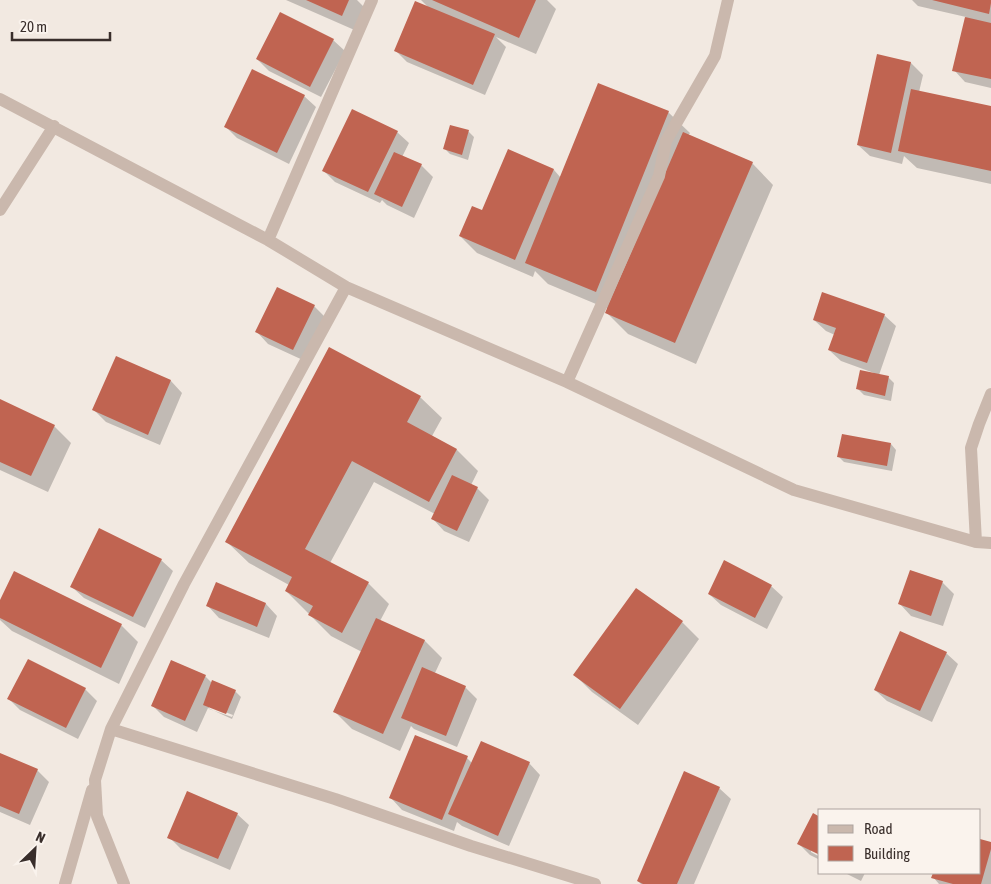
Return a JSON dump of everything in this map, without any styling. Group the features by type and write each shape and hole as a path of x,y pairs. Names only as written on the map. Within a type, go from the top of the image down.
{"street":[{"path":"268,240 372,0"},
{"path":"567,382 659,176 666,142 715,56 728,0"},
{"path":"0,99 268,240 346,287 567,382 794,490 976,542 991,543"},
{"path":"0,210 54,126"},
{"path":"65,884 111,729 184,584 346,287"},
{"path":"976,542 972,448 991,394"},
{"path":"111,729 334,799 471,846 595,884"},
{"path":"95,780 97,816 124,884"}],"building":[{"path":"306,0 349,0 342,16"},
{"path":"432,0 536,0 519,38"},
{"path":"932,0 991,0 991,3 989,14"},
{"path":"415,1 495,34 473,85 394,51"},
{"path":"280,12 334,39 310,87 256,59"},
{"path":"965,17 991,23 991,79 952,71"},
{"path":"877,54 911,62 891,153 857,145"},
{"path":"252,69 305,95 277,153 224,127"},
{"path":"598,83 669,111 596,292 525,263"},
{"path":"911,89 991,106 991,171 898,151"},
{"path":"352,109 398,131 368,192 322,171"},
{"path":"450,125 469,130 462,155 443,149"},
{"path":"683,132 753,162 675,343 605,313"},
{"path":"508,149 554,169 515,260 459,236 472,206 482,210"},
{"path":"394,152 422,164 402,207 374,194"},
{"path":"277,287 315,305 293,350 255,332"},
{"path":"822,292 885,314 867,363 828,350 836,328 813,320"},
{"path":"329,347 421,396 407,422 457,449 429,502 352,461 305,549 369,582 342,633 308,615 313,606 285,591 292,577 225,542"},
{"path":"116,356 171,380 148,435 92,410"},
{"path":"860,370 889,376 885,396 856,389"},
{"path":"0,399 55,425 31,476 0,462"},
{"path":"842,434 891,443 887,466 837,457"},
{"path":"452,475 478,487 457,531 431,519"},
{"path":"99,528 162,559 133,617 70,587"},
{"path":"724,560 772,585 755,618 708,594"},
{"path":"910,570 943,581 931,616 898,604"},
{"path":"14,571 122,624 101,668 0,618 0,600"},
{"path":"216,582 266,603 257,627 206,606"},
{"path":"636,588 683,621 620,709 573,675"},
{"path":"376,618 425,640 383,734 333,712"},
{"path":"900,631 947,652 920,711 874,690"},
{"path":"28,659 86,688 66,728 7,699"},
{"path":"171,660 206,675 185,721 151,706"},
{"path":"422,667 466,686 446,736 401,718"},
{"path":"212,680 236,690 226,714 203,705"},
{"path":"415,735 468,756 442,820 389,798"},
{"path":"481,741 530,762 498,836 448,814"},
{"path":"0,753 38,769 19,814 0,806"},
{"path":"684,771 720,787 677,884 643,884 637,881"},
{"path":"187,791 238,813 218,859 167,838"},
{"path":"813,813 818,816 818,854 797,844"},
{"path":"981,839 991,842 991,849 981,884 953,884 931,878 933,874 981,874"}]}
